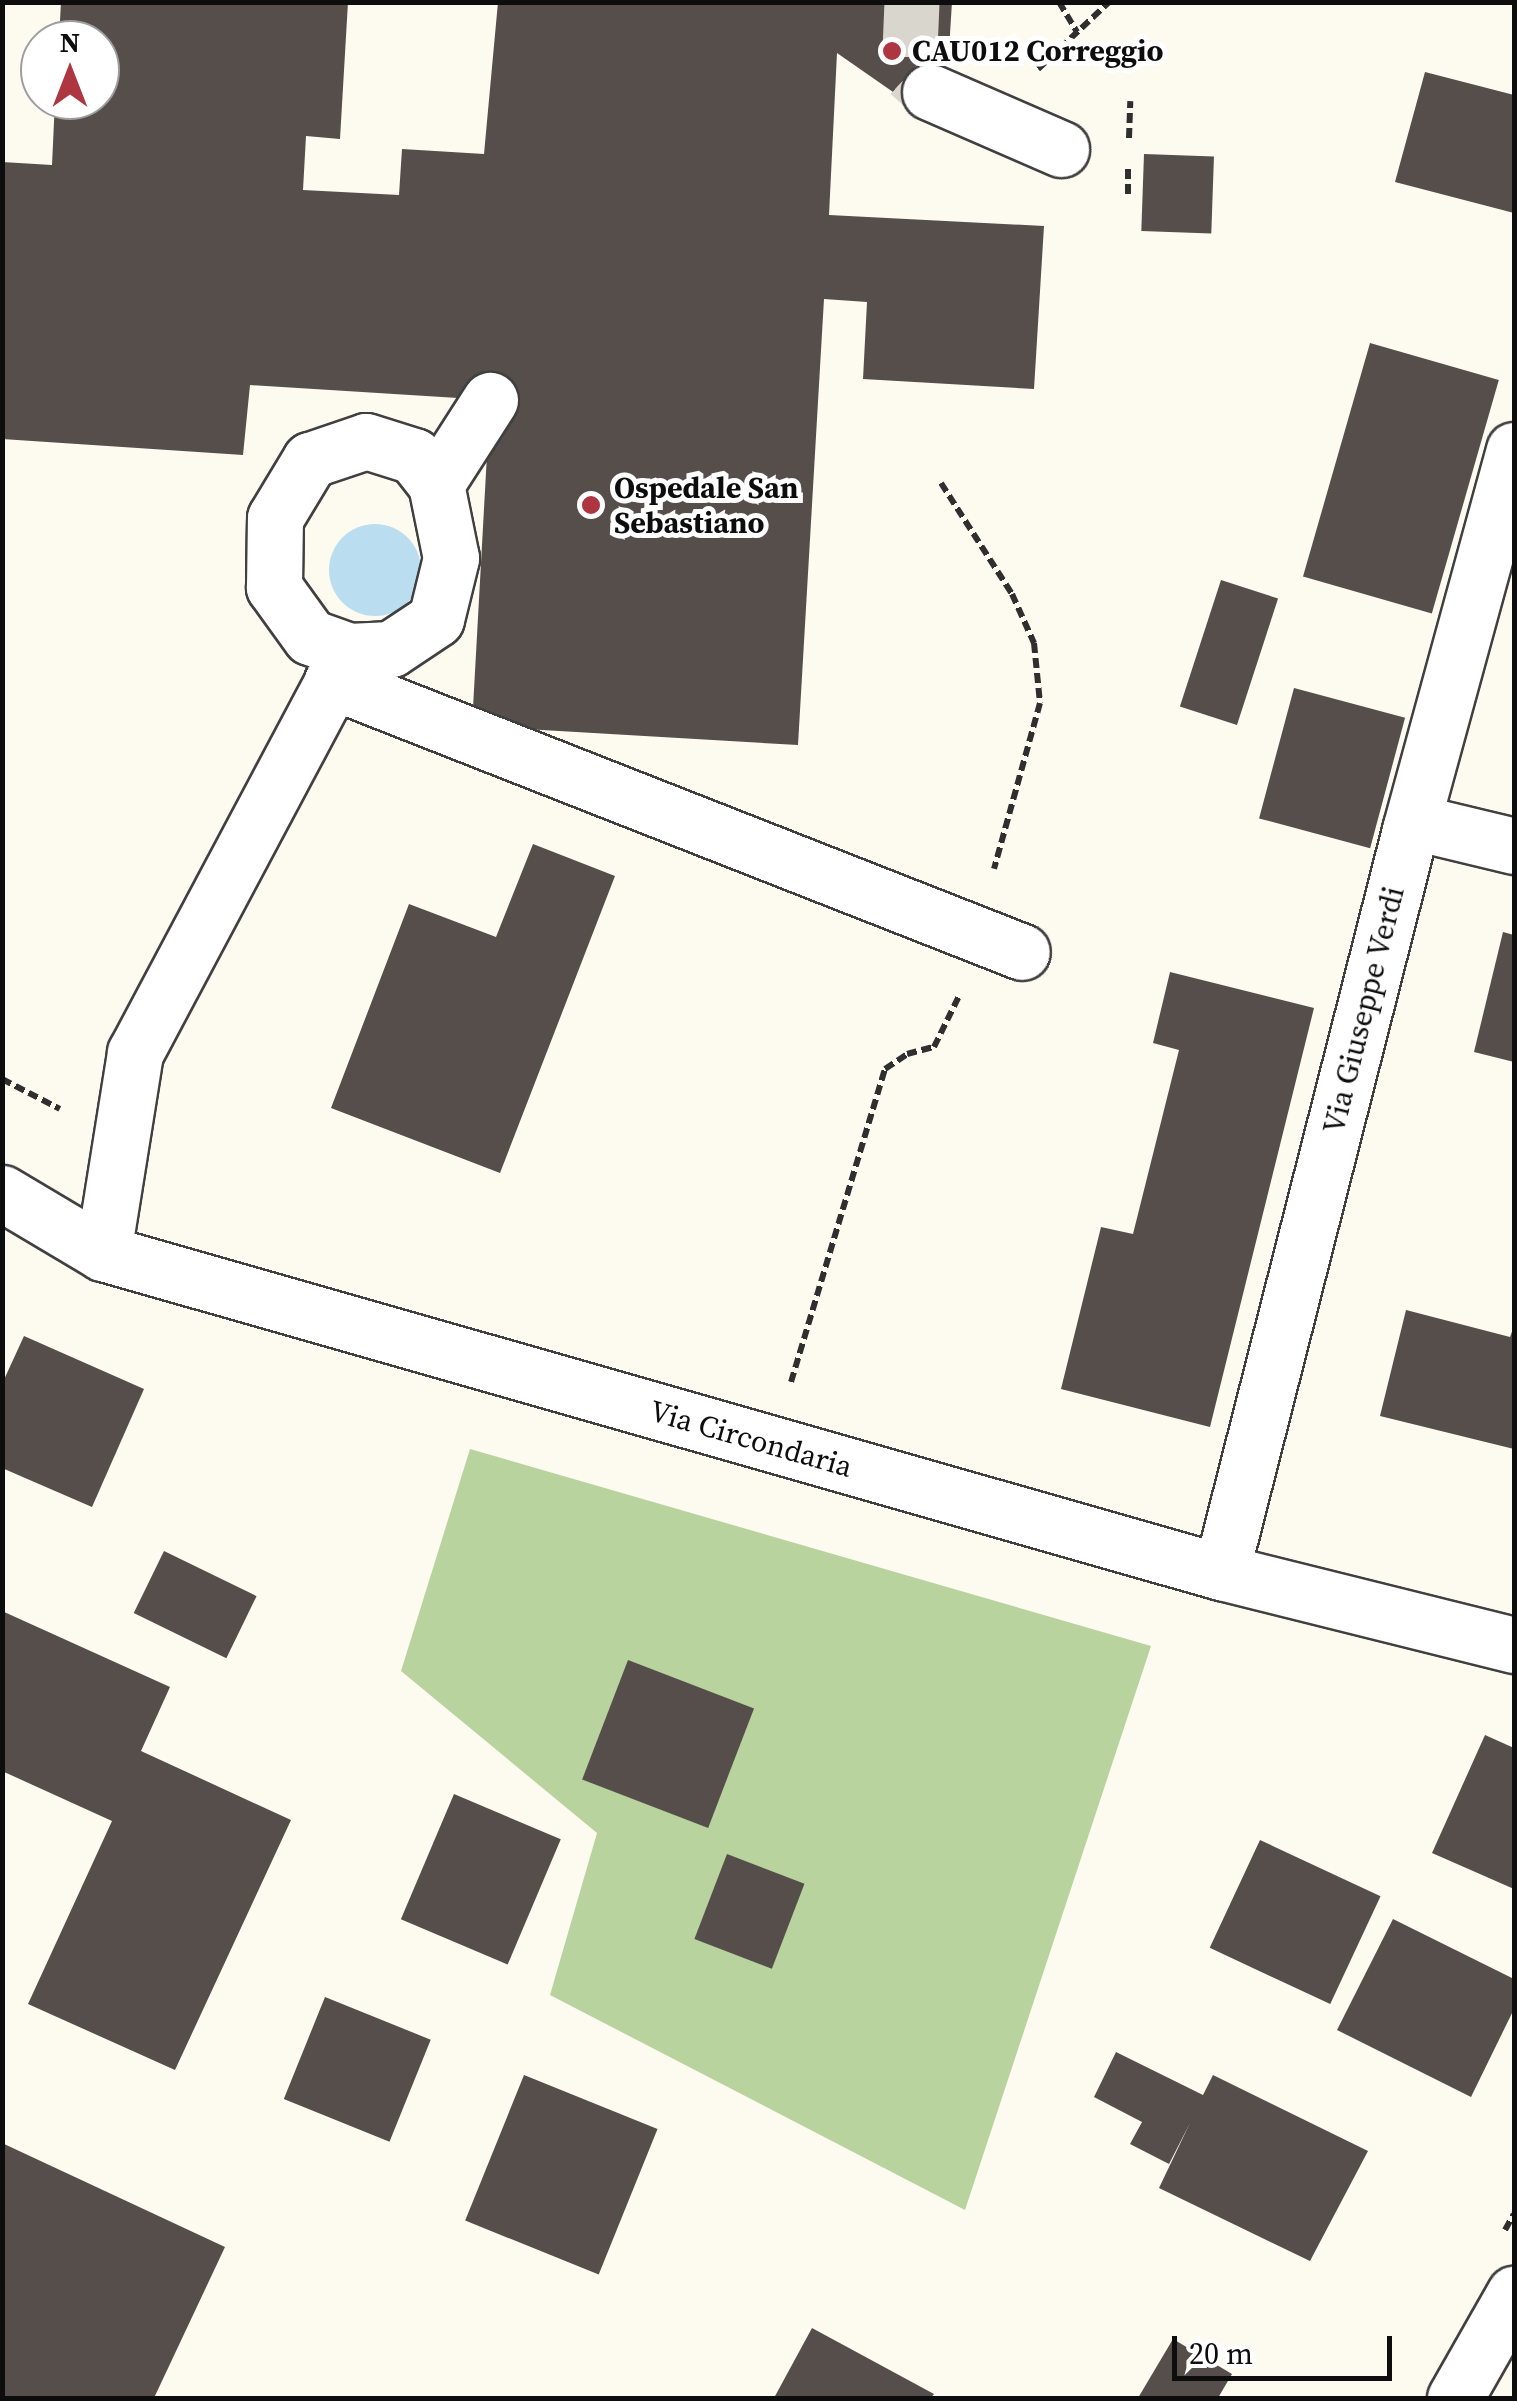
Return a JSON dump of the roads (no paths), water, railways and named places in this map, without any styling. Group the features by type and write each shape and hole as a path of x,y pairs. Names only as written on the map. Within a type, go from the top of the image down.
{"street":[{"path":"930,92 1061,149"},
{"path":"436,484 490,400"},
{"path":"103,1253 135,1053 341,666 391,649 436,619 451,558 436,484 414,456 366,441 310,460 275,518 274,587 310,637 341,666 1022,952"},
{"name":"Via Giuseppe Verdi","path":"1221,1572 1410,830 1514,450"},
{"path":"1434,827 1514,846"},
{"name":"Via Circondaria","path":"2,1192 103,1253 1221,1572 1514,1645"},
{"path":"1455,2398 1514,2294"}],"water":[{"path":"375,524 393,528 407,538 417,552 421,570 417,588 407,602 393,612 375,616 357,612 343,602 333,588 329,570 333,552 343,538 357,528"}],"tunnel":[{"path":"912,2 909,73 930,92"}],"place":[{"name":"CAU012 Correggio","path":"892,51"},
{"name":"Ospedale San Sebastiano","path":"591,505"}]}
